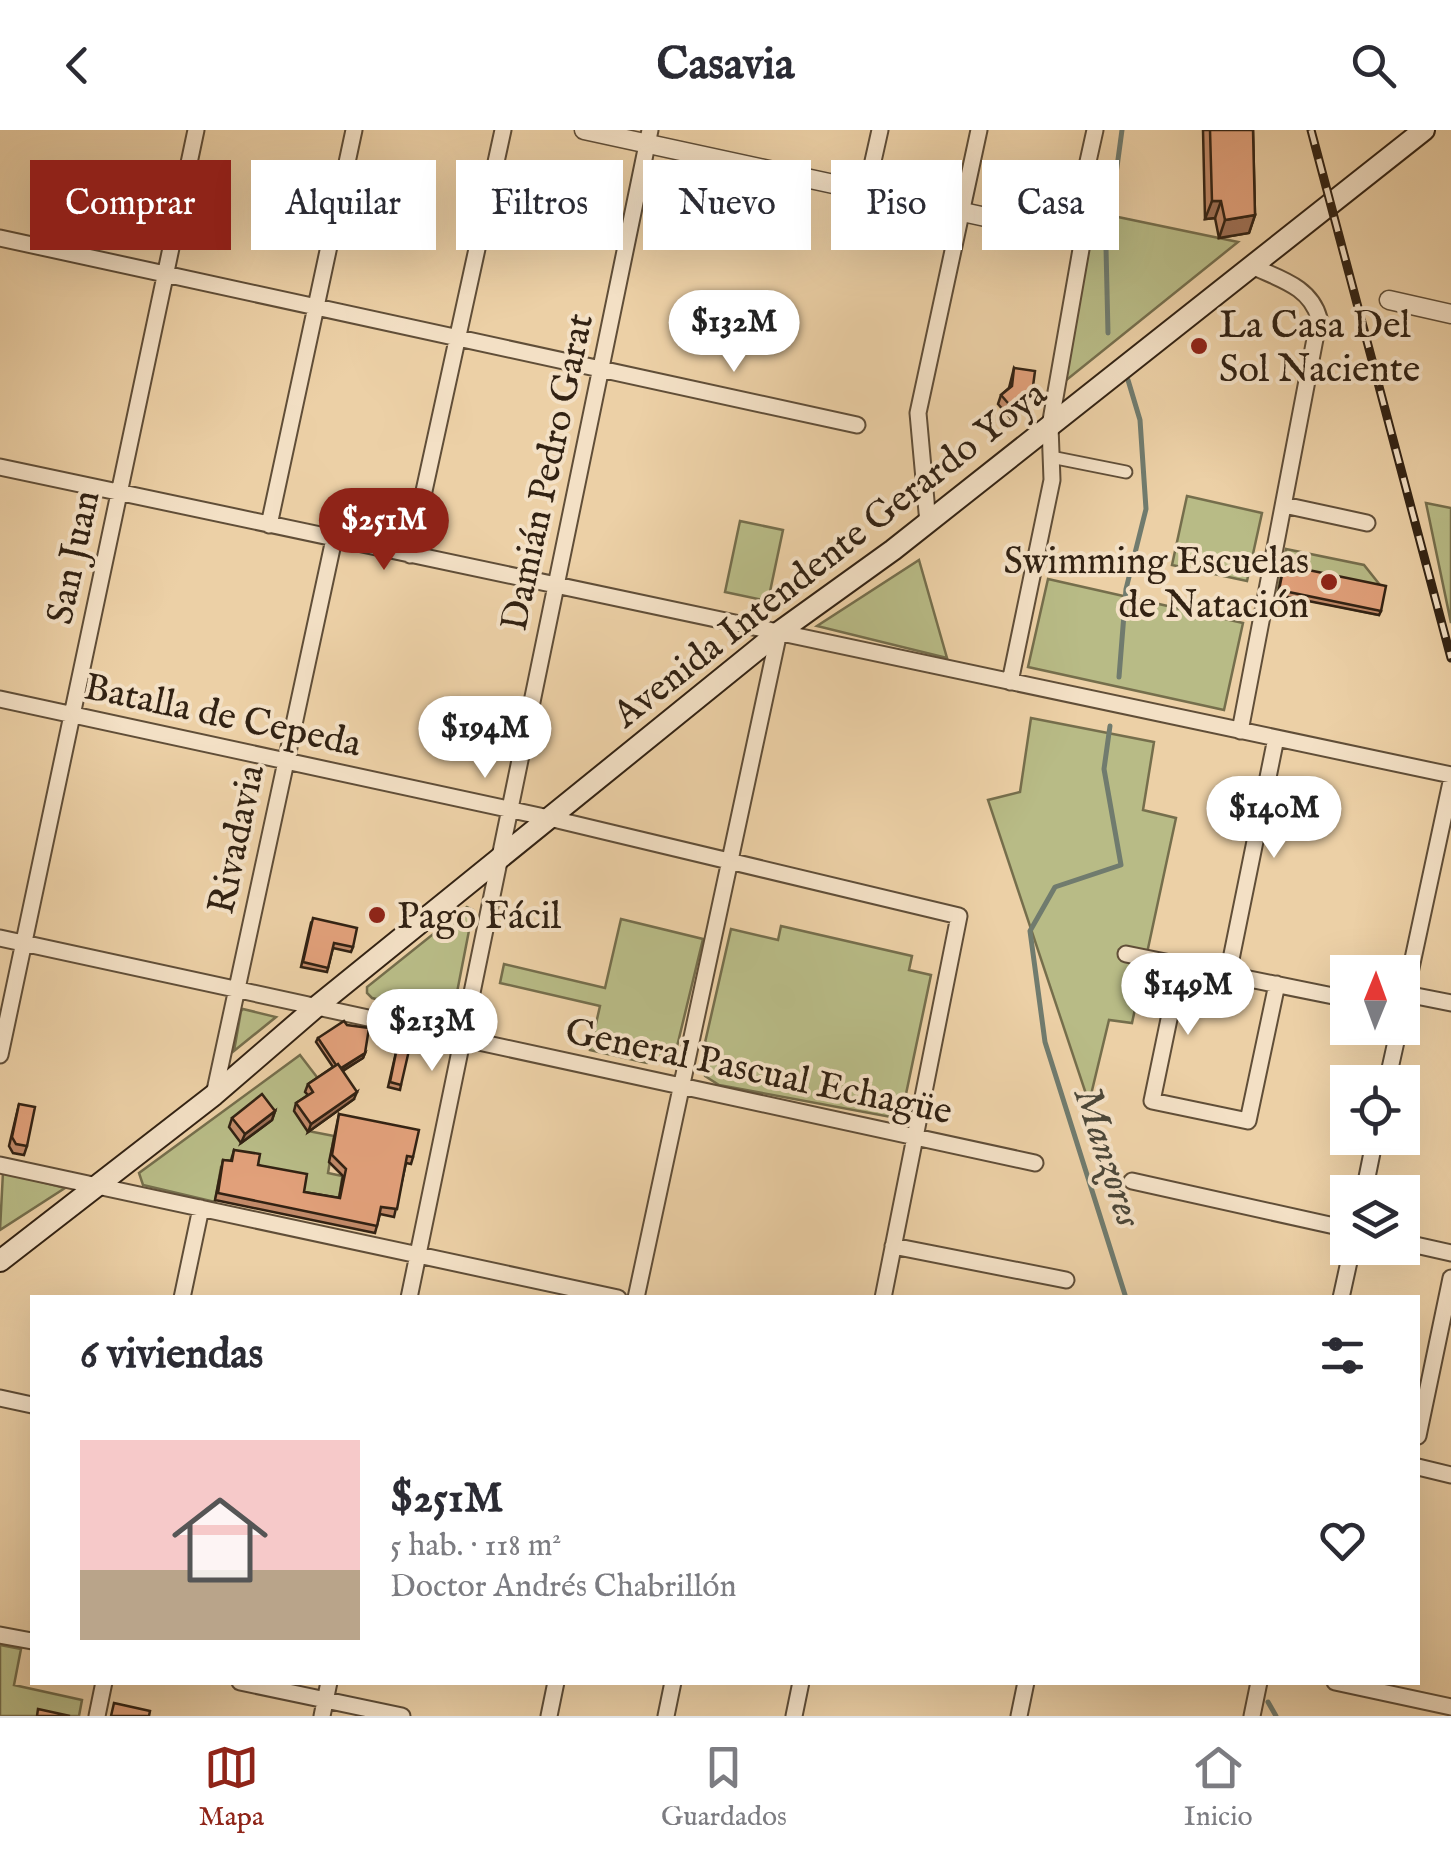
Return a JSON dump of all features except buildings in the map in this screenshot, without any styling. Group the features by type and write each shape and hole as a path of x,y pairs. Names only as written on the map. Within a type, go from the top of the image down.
{"main road":[{"name":"Avenida Intendente Gerardo Yoya","path":"0,1261 214,1095 316,1007 778,632 928,523 1424,130"}],"street":[{"name":"San Juan","path":"0,1056 196,130"},
{"path":"269,526 354,130"},
{"path":"410,555 503,130"},
{"path":"584,130 649,137 831,180"},
{"path":"873,160 880,130"},
{"path":"962,198 979,130"},
{"path":"1088,160 1095,130"},
{"name":"Damián Pedro Garat","path":"410,1295 649,137"},
{"path":"0,238 858,425"},
{"path":"928,523 918,413 951,250"},
{"path":"1010,682 1052,480 1050,426 1081,250"},
{"path":"1240,731 1319,318 1315,304 1302,289 1252,266"},
{"path":"1390,300 1451,314"},
{"path":"1051,458 1126,472"},
{"path":"0,467 1451,778 1414,955"},
{"path":"1284,505 1367,523"},
{"name":"Rivadavia","path":"214,1095 334,539"},
{"path":"637,1295 778,632"},
{"name":"Batalla de Cepeda","path":"0,699 550,818 958,916 915,1137"},
{"path":"1228,974 1276,738"},
{"name":"General Pascual Echagüe","path":"0,938 1035,1162"},
{"path":"1126,954 1330,995"},
{"path":"1180,966 1152,1102 1248,1121 1277,984"},
{"path":"1420,1002 1451,1003"},
{"path":"884,1295 915,1137"},
{"path":"0,1165 604,1295"},
{"path":"1132,1181 1330,1225"},
{"path":"183,1295 200,1208"},
{"path":"893,1246 1066,1280"},
{"path":"1420,1246 1451,1253"},
{"path":"1342,1295 1348,1265"},
{"path":"1420,1426 1451,1278"},
{"path":"0,1398 30,1405"},
{"path":"1420,1467 1451,1475"},
{"path":"0,1635 30,1641"},
{"path":"97,1716 103,1685"},
{"path":"250,1685 324,1708 402,1716"},
{"path":"549,1716 555,1685"},
{"path":"666,1716 672,1685"},
{"path":"794,1716 800,1685"},
{"path":"1019,1716 1025,1685"},
{"path":"1252,1716 1258,1685"},
{"path":"1348,1685 1451,1707"}],"green space":[{"path":"1119,217 1238,242 1059,386 1084,250 1119,250"},
{"path":"1187,496 1262,513 1247,581 1172,565"},
{"path":"1426,503 1451,508 1451,623"},
{"path":"740,521 783,530 768,601 725,592"},
{"name":"Swimming Escuelas de Natación","path":"1286,549 1364,565 1384,590 1379,615 1277,594"},
{"path":"919,560 947,658 817,626"},
{"path":"1048,579 1243,623 1224,710 1028,667"},
{"path":"441,706 509,719 505,738 437,724"},
{"path":"1031,718 1154,742 1143,810 1176,818 1132,1023 1109,1020 1089,1103 988,800 1020,792"},
{"path":"467,907 473,910 453,1013 445,1015 372,998 367,993 367,987"},
{"path":"621,919 703,939 674,1059 647,1063 590,1050 600,1006 500,983 504,964 605,988"},
{"path":"781,926 912,956 909,970 931,975 902,1113 896,1118 719,1085 705,1076 701,1060 731,929 778,940"},
{"path":"241,1011 276,1017 234,1051"},
{"path":"300,1055 320,1081 310,1099 308,1131 334,1136 328,1173 342,1176 346,1151 338,1206 301,1199 232,1157 230,1168 221,1167 215,1202 143,1185 139,1173"},
{"path":"3,1172 65,1188 0,1230"},
{"path":"0,1645 21,1649 14,1685 82,1700 79,1716 0,1716"}],"waterway":[{"name":"Manzores","path":"1108,333 1106,248 1122,130"},
{"name":"Manzores","path":"1119,677 1126,589 1146,509 1140,420 1128,380"},
{"name":"Manzores","path":"1110,726 1104,769 1121,865 1055,887 1030,931 1045,1042 1125,1295"},
{"name":"Manzores","path":"1268,1702 1276,1716"}],"railway":[{"path":"1311,130 1451,658"}],"place":[{"name":"La Casa Del Sol Naciente","path":"1199,346"},
{"name":"Swimming Escuelas de Natación","path":"1329,582"},
{"name":"Pago Fácil","path":"377,915"}]}
